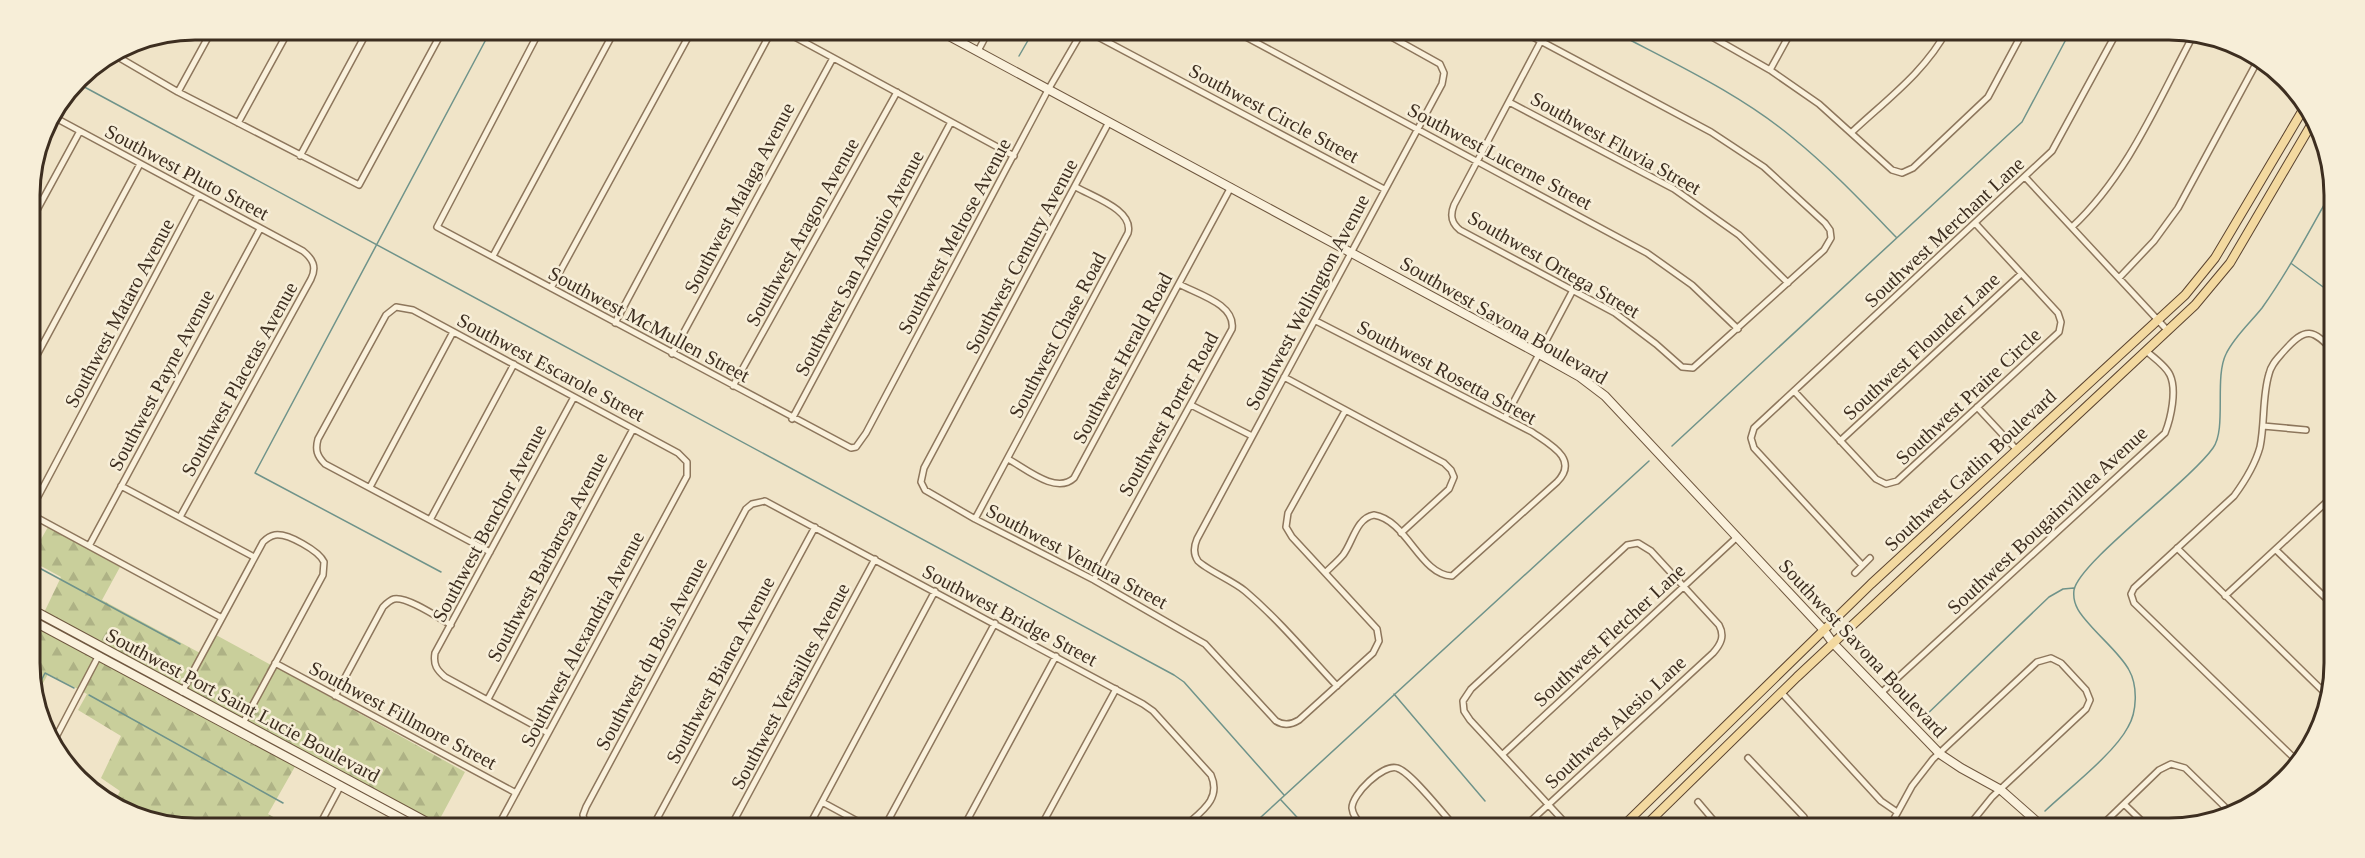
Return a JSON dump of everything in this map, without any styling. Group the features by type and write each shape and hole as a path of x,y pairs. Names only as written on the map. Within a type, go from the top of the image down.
{"main road":[{"name":"Southwest Gatlin Boulevard","path":"1632,817 1823,629 2185,295 2215,258 2301,113"},
{"name":"Southwest Gatlin Boulevard","path":"1654,817 1781,692 2195,305 2230,263 2309,128"}],"street":[{"path":"178,92 206,41"},
{"path":"238,123 283,41"},
{"path":"300,156 362,41"},
{"path":"122,59 178,92 359,185 438,41"},
{"name":"Southwest McMullen Street","path":"534,41 437,227 847,448"},
{"path":"493,256 609,41"},
{"path":"551,288 686,41"},
{"path":"615,323 766,41"},
{"path":"802,41 1014,156"},
{"name":"Southwest Savona Boulevard","path":"959,41 1580,377 1605,396 1823,629 1833,643 1940,754 2001,790 2032,817"},
{"path":"978,51 983,41"},
{"name":"Southwest Melrose Avenue","path":"847,448 856,447 866,433 1048,90 1077,41"},
{"name":"Southwest Circle Street","path":"1105,41 1384,189"},
{"name":"Southwest Lucerne Street","path":"1253,41 1660,261 1692,285 1738,329"},
{"name":"Southwest Wellington Avenue","path":"1336,686 1263,607 1232,580 1199,562 1194,552 1197,539 1442,84 1444,76 1442,66 1400,41"},
{"path":"1477,161 1541,41 1711,132 1745,153 1788,187 1825,223 1830,230 1830,242 1738,329"},
{"path":"1725,41 1819,104 1894,172 1902,173 1913,168 1988,97 2018,41"},
{"path":"1770,70 1786,41"},
{"path":"1852,132 1924,64 1941,41"},
{"name":"Southwest Merchant Lane","path":"1862,565 1754,448 1751,438 1754,428 2025,177 2057,143 2112,41"},
{"path":"2072,227 2099,200 2121,171 2190,42"},
{"name":"Southwest Malaga Avenue","path":"672,354 832,58"},
{"path":"2119,278 2154,241 2178,208 2254,67"},
{"name":"Southwest Aragon Avenue","path":"733,386 897,92"},
{"name":"Southwest Fluvia Street","path":"1509,102 1674,189 1738,235 1788,283"},
{"name":"Southwest Pluto Street","path":"60,120 308,255"},
{"name":"Southwest San Antonio Avenue","path":"792,418 951,122"},
{"name":"Southwest Century Avenue","path":"959,403 1109,122"},
{"path":"41,203 80,131"},
{"name":"Southwest Ortega Street","path":"1477,161 1454,205 1452,218 1460,230 1615,313 1639,330 1682,368 1689,369 1698,366 1738,329"},
{"path":"41,347 140,164"},
{"path":"2025,177 2168,331"},
{"name":"Southwest Chase Road","path":"975,519 1129,230 1129,222 1125,215 1076,187"},
{"name":"Southwest Herald Road","path":"1008,459 1052,483 1066,484 1074,478 1231,187"},
{"name":"Southwest Mataro Avenue","path":"41,491 198,195"},
{"name":"Southwest Praire Circle","path":"1794,391 1876,479 1886,484 1897,481 2059,332 2061,322 2058,313 1975,223"},
{"name":"Southwest Payne Avenue","path":"89,546 260,229"},
{"name":"Southwest Placetas Avenue","path":"180,517 311,279 314,266 308,255"},
{"name":"Southwest Flounder Lane","path":"1840,441 2021,274"},
{"name":"Southwest Porter Road","path":"1094,580 1230,333 1233,321 1226,308 1179,284"},
{"path":"1505,418 1573,290"},
{"name":"Southwest Escarole Street","path":"370,487 325,464 316,446 386,315 396,307 413,310 678,453 687,462"},
{"name":"Southwest Rosetta Street","path":"1316,321 1542,439 1561,454 1566,466 1562,477 1458,573 1449,576 1437,572 1401,533"},
{"path":"453,332 370,487 490,552"},
{"path":"2292,756 2134,603 2131,594 2134,588 2234,495 2246,479 2260,448 2270,369 2296,338 2305,333 2318,335 2324,341"},
{"name":"Southwest Bougainvillea Avenue","path":"1881,693 2165,433 2169,422 2173,386 2170,373 2146,351"},
{"path":"430,520 514,364"},
{"path":"1284,377 1444,463 1453,473 1449,489 1401,533 1383,517 1370,515 1361,522 1343,555 1326,572"},
{"name":"Southwest Benchor Avenue","path":"488,699 446,677 435,665 435,653 574,397"},
{"name":"Southwest Ventura Street","path":"959,403 924,468 921,482 929,494 1094,580 1205,644 1280,724 1287,725 1299,720 1336,686"},
{"path":"1191,405 1252,436"},
{"path":"1977,407 2018,450"},
{"path":"1336,686 1376,648 1379,641 1377,629 1288,532 1286,523 1288,513 1345,411"},
{"path":"2263,426 2306,430"},
{"name":"Southwest Barbarosa Avenue","path":"488,699 633,429"},
{"name":"Southwest Alexandria Avenue","path":"503,818 687,476 687,462"},
{"path":"121,486 254,557"},
{"name":"Southwest Bridge Street","path":"759,502 771,503 1116,688 1153,711 1211,775 1215,784 1215,792 1208,804 1194,817"},
{"name":"Southwest du Bois Avenue","path":"584,818 586,807 747,509 759,502"},
{"path":"2225,596 2324,505"},
{"path":"41,520 222,618"},
{"name":"Southwest Bianca Avenue","path":"658,818 815,527"},
{"path":"181,695 254,557 268,538 279,535 287,537 316,552 324,562 323,575 243,723"},
{"name":"Southwest Fletcher Lane","path":"1503,754 1736,538"},
{"path":"1560,817 1466,715 1462,704 1464,698 1471,689 1631,543 1638,543 1647,548 1683,586"},
{"path":"2176,548 2321,690"},
{"path":"2276,549 2324,596"},
{"path":"1855,573 1870,558"},
{"name":"Southwest Versailles Avenue","path":"736,818 875,559"},
{"name":"Southwest Alesio Lane","path":"1535,817 1713,653 1720,643 1722,635 1719,625 1683,586"},
{"path":"814,818 935,591"},
{"path":"335,696 383,607 388,602 394,599 408,601 451,625"},
{"name":"Southwest Port Saint Lucie Boulevard","path":"41,615 181,695 342,782 417,818"},
{"path":"890,818 995,624"},
{"name":"Southwest Port Saint Lucie Boulevard","path":"41,625 181,695 243,723 401,818"},
{"path":"58,733 99,655"},
{"path":"969,818 1056,656"},
{"path":"1894,817 1920,776 1940,754 2037,662 2051,658 2061,663 2086,690 2090,700 2084,713 1974,817"},
{"name":"Southwest Fillmore Street","path":"275,663 516,793"},
{"path":"1046,818 1116,688"},
{"path":"1781,692 1881,801 1897,812"},
{"path":"488,699 548,733"},
{"path":"1748,758 1804,817"},
{"path":"2110,817 2159,770 2171,764 2181,766 2225,807"},
{"path":"1356,817 1353,802 1371,780 1388,767 1403,770 1446,817"},
{"path":"323,818 342,782"},
{"path":"1698,801 1711,817"},
{"path":"822,802 851,818"},
{"path":"2124,804 2138,817"}],"green space":[{"path":"48,527 120,567 102,600 200,653 180,691 42,617 61,577 41,566 41,539"},
{"path":"41,625 98,653 78,689 48,674 42,685"},
{"path":"216,635 271,665 239,723 185,694"},
{"path":"103,655 297,763 268,814 275,818 196,818 166,815 146,809 118,796 120,791 101,778 121,736 78,710 87,694 83,692"},
{"path":"276,667 465,772 440,818 416,818 244,725"}],"waterway":[{"path":"441,572 255,473 485,41"},
{"path":"1019,56 1028,41"},
{"path":"1632,41 1728,93 1772,122 1820,161 1896,237"},
{"path":"1672,446 2022,122 2065,41"},
{"path":"85,87 1174,675 1184,682 1284,795"},
{"path":"2045,811 2112,748 2128,727 2135,707 2134,684 2126,664 2080,613 2074,600 2074,590 2080,577 2094,561 2182,481 2213,448 2219,429 2221,376 2226,354 2272,294 2324,205"},
{"path":"2292,264 2324,288"},
{"path":"1260,817 1649,461"},
{"path":"41,569 180,644"},
{"path":"1922,719 2049,597 2063,589 2074,588"},
{"path":"42,680 45,673 74,688"},
{"path":"1394,694 1485,801"},
{"path":"89,695 283,803"},
{"path":"1281,800 1297,817"}]}
